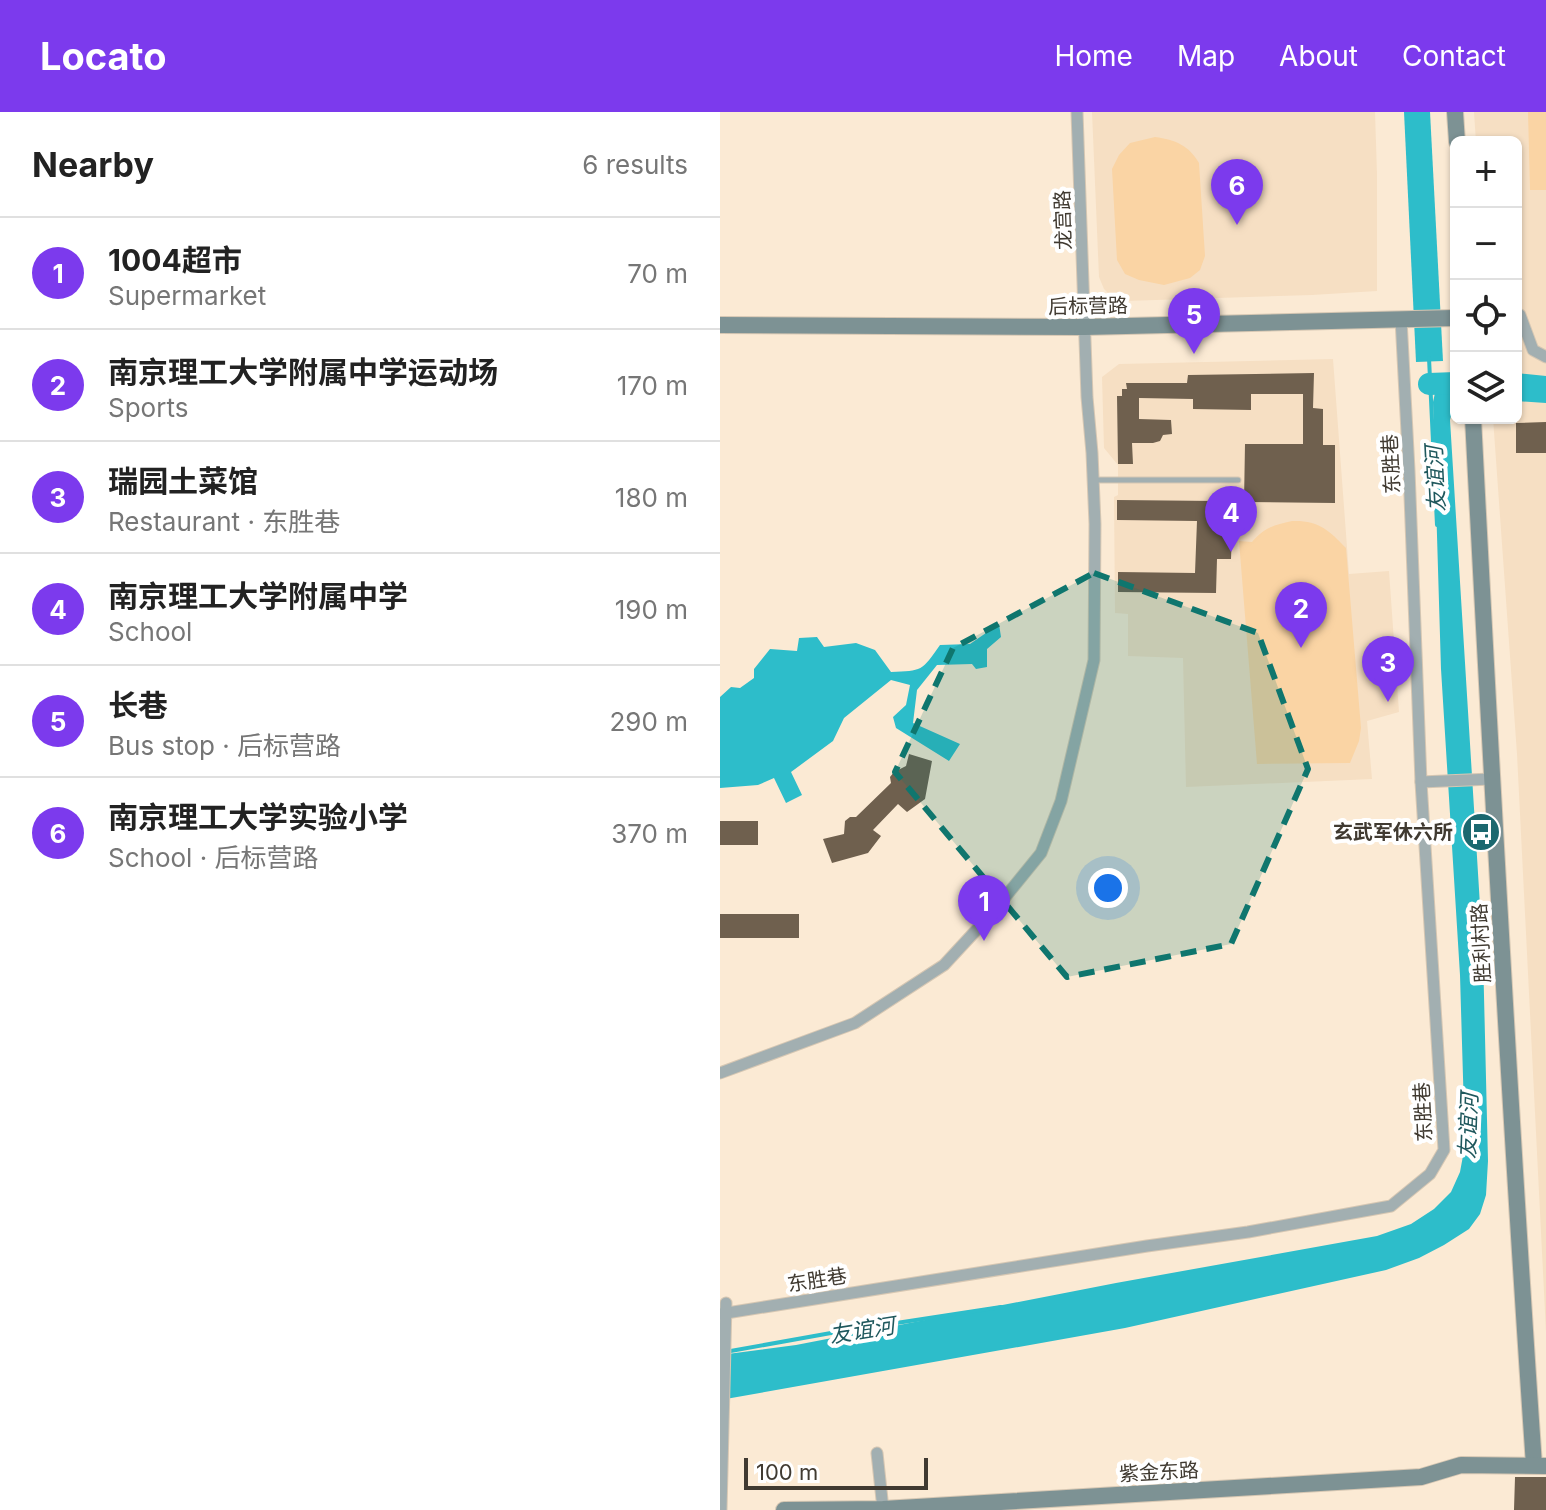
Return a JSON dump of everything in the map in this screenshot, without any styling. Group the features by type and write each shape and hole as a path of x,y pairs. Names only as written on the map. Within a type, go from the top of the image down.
{"street":[{"name":"龙宫路","path":"720,1073 855,1023 944,965 1041,853 1061,801 1094,660 1094,480 1087,397 1077,112"},
{"path":"1455,112 1457,136"},
{"name":"后标营路","path":"720,325 1084,327 1450,318"},
{"name":"东胜巷","path":"724,1310 1248,1232 1391,1206 1430,1174 1444,1150 1401,319"},
{"path":"1522,324 1533,350 1546,357"},
{"name":"胜利村路","path":"1474,424 1515,1195 1540,1466"},
{"path":"1427,782 1491,779"},
{"path":"721,1510 724,1310"},
{"path":"877,1453 883,1509"},
{"name":"紫金东路","path":"784,1510 883,1509 1421,1477 1461,1465 1540,1466"}],"lane":[{"path":"1094,480 1238,480"}],"highlighted area":[{"path":"1094,573 1258,633 1308,769 1231,944 1067,977 895,772 953,648"}],"shaded area":[{"path":"1092,112 1375,112 1377,291 1114,299 1104,289 1099,277"},
{"path":"1474,112 1546,112 1546,1332 1517,754 1493,424 1522,424 1522,136 1476,136"},
{"path":"1528,112 1546,112 1546,190 1530,190"},
{"path":"1155,137 1181,144 1199,163 1205,256 1200,270 1190,278 1164,285 1125,274 1117,260 1112,169 1130,143"},
{"path":"1333,359 1349,574 1389,571 1399,712 1367,721 1372,779 1186,787 1183,658 1128,656 1128,614 1115,613 1114,497 1118,495 1118,465 1104,448 1102,377 1119,364"},
{"path":"1292,521 1322,527 1346,548 1361,728 1350,763 1257,764 1239,541 1252,542 1270,527"}],"water":[{"path":"1404,112 1430,112 1443,361 1416,362"},
{"path":"1450,373 1450,424 1483,954 1488,1161 1486,1195 1480,1214 1469,1229 1444,1245 1386,1270 1125,1328 720,1400 720,1355 796,1345 1377,1236 1411,1224 1434,1209 1451,1192 1460,1172 1465,1145 1460,975 1441,669 1433,402 1437,384"},
{"path":"1522,374 1546,376 1546,403 1522,401"},
{"path":"999,624 1001,637 987,649 987,667 976,669 972,664 937,665 917,690 913,723 960,744 949,761 896,728 893,717 906,705 910,685 891,680 844,718 833,741 791,772 802,795 786,803 774,778 758,785 720,788 720,697 731,687 740,688 754,678 754,669 770,649 797,651 799,638 817,637 824,647 856,643 875,650 891,672 909,671 925,665 940,645 970,644"}],"building":[{"path":"1314,373 1313,408 1323,409 1323,445 1335,445 1335,503 1244,502 1245,444 1303,444 1303,394 1251,394 1251,410 1193,409 1193,399 1139,398 1139,419 1171,420 1172,434 1163,435 1160,441 1153,443 1132,443 1133,464 1118,464 1117,396 1122,396 1122,389 1127,389 1126,383 1187,383 1188,375"},
{"path":"1546,422 1546,453 1516,453 1516,424"},
{"path":"1117,500 1216,501 1215,531 1232,532 1231,559 1217,559 1216,593 1118,592 1118,572 1195,573 1197,521 1117,520"},
{"path":"909,754 932,761 925,799 907,812 898,804 873,830 881,836 868,853 832,863 823,839 844,834 845,821 856,817 891,783 890,777 906,766"},
{"path":"720,821 758,821 758,845 720,845"},
{"path":"720,914 799,914 799,938 720,938"},
{"path":"1515,1477 1546,1477 1546,1510 1514,1510"}],"waterway":[{"name":"友谊河","path":"1429,358 1437,525"},
{"name":"友谊河","path":"1429,384 1450,383"},
{"name":"友谊河","path":"725,1352 1001,1307"}],"place":[{"name":"南京理工大学实验小学","path":"1237,225"},
{"name":"长巷","path":"1194,354"},
{"name":"南京理工大学附属中学","path":"1231,552"},
{"name":"南京理工大学附属中学运动场","path":"1301,648"},
{"name":"瑞园土菜馆","path":"1388,702"},
{"name":"玄武军休六所","path":"1481,832"},
{"name":"1004超市","path":"984,941"}]}
